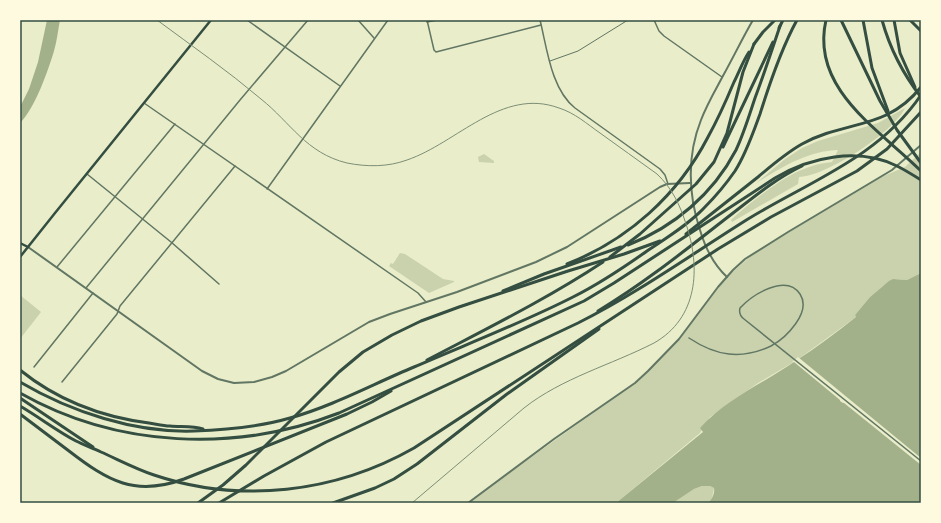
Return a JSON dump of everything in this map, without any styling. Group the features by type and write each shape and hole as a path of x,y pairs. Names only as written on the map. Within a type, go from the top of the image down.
{"highway":[{"path":"478,301 579,260 604,247 635,226 655,209 685,175 701,149 747,56 763,32 775,20"},
{"path":"544,274 645,238 678,218 701,198 720,175 738,145 747,124 782,20"},
{"path":"20,382 68,406 102,418 127,424 172,430 195,431 261,425 295,417 339,400 450,353 573,297 612,275 681,228 704,210 735,170 746,150 784,47 797,20"},
{"path":"826,20 824,42 826,56 834,80 844,97 854,109 921,171"},
{"path":"841,20 877,94 895,125 921,163"},
{"path":"863,20 868,53 876,82 895,125"},
{"path":"882,20 888,40 901,68 909,82 920,95"},
{"path":"894,20 900,53 920,95"},
{"path":"910,20 921,31"},
{"path":"414,367 486,329 598,266 628,243 696,184 715,161 725,144 780,26"},
{"path":"715,161 727,133 745,67 754,44"},
{"path":"20,394 48,408 109,428 161,437 215,439 267,434 301,426 338,413 584,301 614,283 684,236 798,146 819,136 867,124 883,117 906,103 921,87"},
{"path":"219,503 264,476 342,434 578,323 621,301 764,209 862,154 894,127 920,95"},
{"path":"20,406 77,442 100,451 126,464 154,475 205,488 242,491 272,491 302,488 331,482 374,468 414,448 718,249 771,217 857,171 887,149 921,112"},
{"path":"684,236 707,223 789,170 824,158 850,156 872,158 896,165 921,180"},
{"path":"578,323 634,289 776,182 794,170 824,158"},
{"path":"198,503 223,485 246,464 322,387 355,358 392,335 421,322 478,301 568,270 624,254 663,240"},
{"path":"333,503 375,488 418,464 512,390 625,310"},
{"path":"20,370 57,395 90,410 109,416 138,422 169,426 198,427 205,430"},
{"path":"20,414 96,471 110,479 125,484 144,487 164,485 206,471 347,414 372,402 400,385"},
{"path":"20,398 100,451"}],"main road":[{"path":"20,257 211,20"},
{"path":"20,243 28,247"}],"street":[{"path":"247,20 340,86"},
{"path":"86,288 308,20"},
{"path":"358,20 374,38"},
{"path":"267,189 388,20"},
{"path":"437,20 427,21 436,52 542,25"},
{"path":"540,20 556,79 570,103 660,170 665,175 668,184"},
{"path":"654,20 659,31 664,36 723,77"},
{"path":"727,277 717,266 703,239 693,205 690,183 691,156 696,132 706,108 754,20"},
{"path":"144,103 418,293 426,302"},
{"path":"57,268 175,124"},
{"path":"468,503 560,435 635,383 657,363 679,339 727,277 737,266 754,252 892,170 921,145"},
{"path":"62,382 117,314 120,306 171,242 235,166"},
{"path":"86,174 171,242 219,284"},
{"path":"28,247 202,371 223,380 244,383 259,381 276,376 362,326 384,316 514,270 560,250 583,237 650,193 668,184 690,183"},
{"path":"689,338 708,349 731,354 749,353 776,344 781,340 792,330 803,304 798,291 789,286 775,286 759,293 740,308 741,316 750,324 775,343 781,348 811,373 921,461"},
{"path":"34,367 93,293"}],"lane":[{"path":"550,61 578,51 628,20"}],"shaded area":[{"path":"47,20 60,20 55,47 45,79 36,99 20,123 20,107 29,89 38,62"},
{"path":"905,108 887,129 874,141 858,152 826,169 811,175 799,177 798,184 732,222 731,220 744,209 783,179 811,166 832,162 838,150 815,153 794,161 755,184 785,159 802,148 818,141 878,123"},
{"path":"921,152 921,273 907,280 896,279 883,286 870,297 855,315 856,317 797,360 758,383 710,417 700,433 616,503 467,503 635,383 679,339 727,277 754,253 879,178 905,167"},
{"path":"484,154 494,161 494,163 479,162 478,157"},
{"path":"400,253 405,254 443,279 454,282 429,293 389,266 391,263 393,264"},
{"path":"921,273 921,503 708,503 713,496 714,488 710,486 702,486 694,489 673,503 616,503 703,432 700,428 722,408 746,391 804,355 856,317 855,315 870,297 889,281 893,279 907,280"},
{"path":"20,295 41,312 20,339"},
{"path":"702,486 710,486 714,488 712,498 708,503 673,503 694,489"}],"pier":[{"path":"798,357 921,458 921,465 840,401 794,362 792,362"}],"railway":[{"path":"157,20 210,59 272,108 310,145 320,152 347,163 370,166 385,165 407,160 426,152 480,120 499,111 518,105 538,104 559,108 581,119 657,174 675,197 691,241 694,258 694,274 692,291 687,306 680,320 669,333 638,351 570,380 539,397 412,503"}]}
